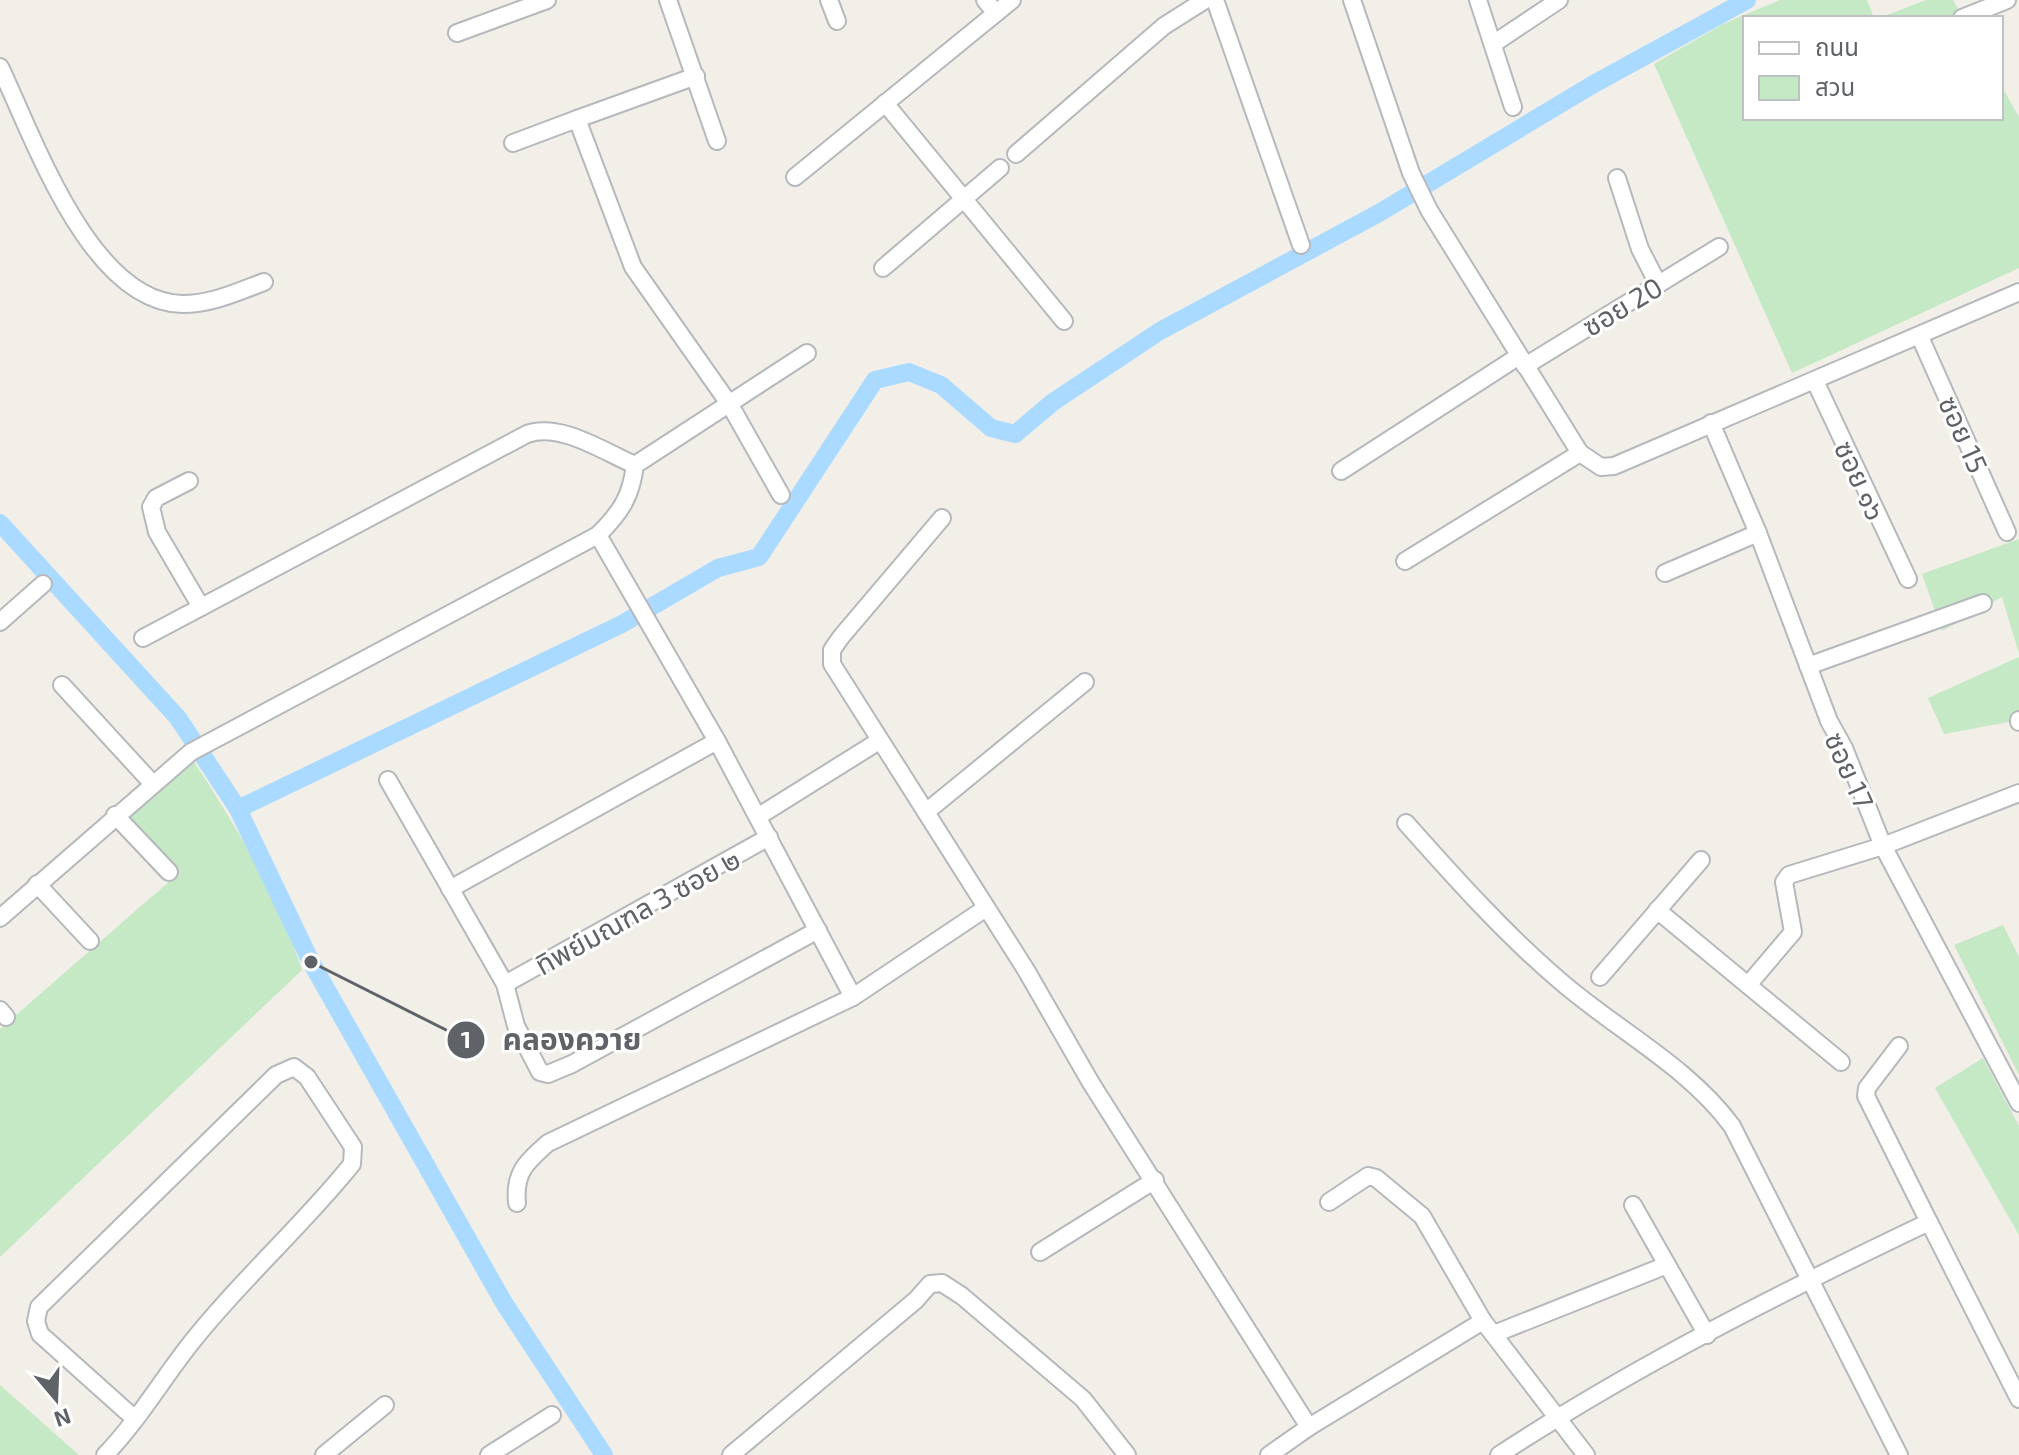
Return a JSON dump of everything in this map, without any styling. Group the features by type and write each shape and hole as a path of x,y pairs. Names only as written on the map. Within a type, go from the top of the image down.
{"street":[{"path":"457,33 547,0"},
{"path":"668,0 717,141"},
{"path":"829,0 837,21"},
{"path":"795,177 885,103 990,7 1012,0"},
{"path":"1016,154 1147,40 1205,0"},
{"path":"1215,0 1301,245"},
{"path":"1352,0 1411,173 1429,210 1580,453 1601,467 1614,466 2019,292"},
{"path":"1478,0 1513,107"},
{"path":"1493,44 1559,0"},
{"path":"1967,16 2007,0"},
{"path":"0,67 93,252 131,288 156,299 181,304 217,300 264,282"},
{"path":"513,143 696,76"},
{"path":"885,103 1064,321"},
{"path":"577,119 633,267 730,405 781,495"},
{"path":"883,268 1000,168"},
{"path":"1617,178 1631,225 1658,284"},
{"name":"ซอย 20","path":"1341,471 1719,247"},
{"name":"ซอย 15","path":"1920,337 2007,532"},
{"path":"635,465 807,353"},
{"name":"ซอย ๑๖","path":"1815,381 1908,579"},
{"name":"ซอย 17","path":"1711,423 1883,846 2019,1103"},
{"path":"143,638 541,429 556,431 635,465"},
{"path":"1405,561 1580,453"},
{"path":"0,918 191,752 598,535 620,514 631,495 635,465"},
{"path":"189,481 156,498 151,507 157,532 201,607"},
{"path":"942,518 832,650 832,664 986,908 1091,1083 1309,1427"},
{"path":"1665,573 1758,533"},
{"path":"598,535 759,816 853,997"},
{"path":"0,621 43,584"},
{"path":"1808,666 1983,603"},
{"path":"926,812 1085,682"},
{"path":"62,685 152,783"},
{"path":"450,889 717,741"},
{"path":"759,816 879,741"},
{"path":"388,780 505,984 521,1038 540,1072 548,1074 818,930"},
{"path":"1748,985 1793,932 1784,882 1789,875 1883,846 2019,793"},
{"path":"115,815 169,872"},
{"path":"1406,823 1484,911 1561,981 1711,1097 1732,1126 1899,1455"},
{"name":"ทิพย์มณฑล 3 ซอย ๒","path":"505,984 769,837"},
{"path":"1600,977 1701,860"},
{"path":"37,884 90,941"},
{"path":"517,1203 515,1184 523,1165 548,1143 853,997 986,908"},
{"path":"1657,910 1841,1062"},
{"path":"1899,1046 1867,1088 1866,1096 2019,1399"},
{"path":"105,1455 135,1419 196,1337 352,1164 353,1147 307,1077 294,1067 276,1075 39,1307 36,1321 40,1334 135,1419"},
{"path":"1329,1202 1368,1176 1384,1183 1422,1216 1489,1327 1586,1455"},
{"path":"1040,1252 1155,1180"},
{"path":"1633,1205 1707,1335"},
{"path":"1499,1455 1558,1416 1810,1279 1929,1222"},
{"path":"1269,1455 1309,1427 1489,1327 1667,1265"},
{"path":"731,1455 916,1300 930,1284 942,1283 962,1296 1083,1399 1127,1455"},
{"path":"324,1455 385,1405"},
{"path":"489,1455 552,1415"}],"green space":[{"path":"1780,0 1867,0 1873,16 1743,16 1743,120 2003,120 2003,89 2019,117 2019,268 1792,373 1654,64 1723,24"},
{"path":"1926,0 1953,0 1962,16 1884,16"},
{"path":"2019,539 2019,654 2002,597 1942,631 1922,574"},
{"path":"2019,657 2019,720 1944,734 1928,698"},
{"path":"194,762 255,863 281,915 302,970 0,1257 0,1029 179,873 128,819"},
{"path":"2003,925 2019,957 2019,1075 1954,945"},
{"path":"1983,1058 2019,1126 2019,1235 1935,1088"},
{"path":"0,1385 79,1455 0,1455"}],"waterway":[{"path":"238,809 622,624 718,568 759,557 875,380 909,372 941,385 991,428 1015,434 1053,402 1160,331 1379,213 1592,85 1747,0"},
{"path":"0,523 178,718 238,809 311,962 504,1303 604,1455"}],"place":[{"name":"คลองควาย","path":"311,962"}]}
